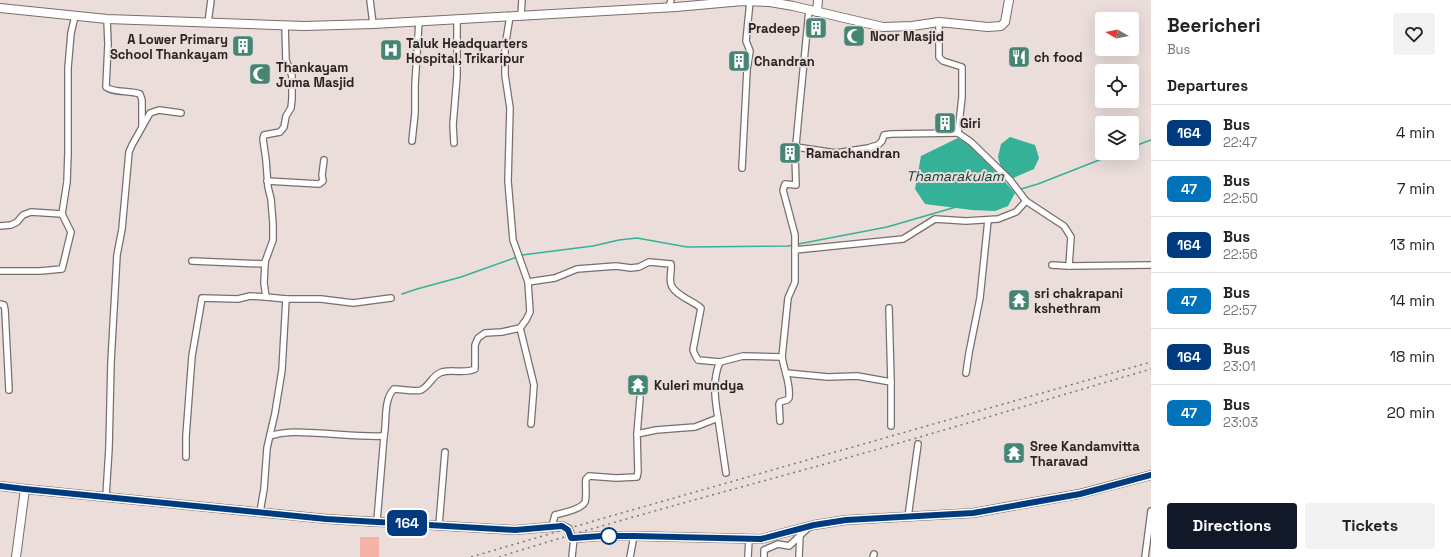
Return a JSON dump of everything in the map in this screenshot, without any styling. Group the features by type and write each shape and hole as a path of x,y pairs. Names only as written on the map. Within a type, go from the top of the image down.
{"main road":[{"path":"813,11 818,0"},
{"path":"0,8 107,19 285,25 373,24 419,20 510,16 670,3 750,1 770,2 883,27 912,26 939,22 988,27 1001,26 1005,22 1009,0"},
{"path":"0,486 326,519 515,530 552,526 565,527 571,538 634,536 761,539 800,532 810,526 846,520 980,512 1080,494 1151,475"},
{"path":"16,557 25,489"}],"street":[{"path":"208,23 211,0"},
{"path":"370,0 373,24"},
{"path":"521,15 522,0"},
{"path":"742,168 747,70 750,51 746,41 750,1"},
{"path":"780,421 779,404 780,402 787,400 790,394 782,357 788,298 795,282 795,235 783,190 784,184 796,185 796,147 813,11"},
{"path":"0,271 40,271 62,268 71,232 62,214 67,182 68,160 68,68 71,33 75,16"},
{"path":"377,521 384,436 387,426 386,405 390,393 394,389 420,391 426,387 432,378 440,373 452,370 469,372 475,369 475,345 478,338 485,333 502,332 520,328 530,312 528,282 513,240 508,181 510,108 505,75 505,47 510,16"},
{"path":"107,19 108,44 106,88 112,91 129,91 140,94 142,100 142,129"},
{"path":"454,143 453,125 457,76 457,19"},
{"path":"412,141 415,113 415,85 419,20"},
{"path":"939,22 939,56 943,61 962,67 962,97 958,133"},
{"path":"266,297 264,283 265,264 273,240 271,199 267,181 263,139 264,135 280,132 284,127 286,116 291,108 292,76 286,60 285,25"},
{"path":"106,496 117,255 122,229 129,152 150,113 159,110 181,113"},
{"path":"796,147 836,153 878,145 884,136 891,134 958,133 971,142 1010,180 1026,201 1064,226 1071,237 1068,266"},
{"path":"267,181 319,184 323,181 322,175 324,160"},
{"path":"795,247 903,239 935,219 966,221 998,219 1016,212 1026,201"},
{"path":"0,226 11,225 17,222 23,215 31,212 62,214"},
{"path":"966,373 980,298 988,220"},
{"path":"192,261 265,264"},
{"path":"528,282 555,278 566,274 571,270 581,268 616,266 631,268 639,267 649,262 671,264 671,286 674,291 701,308 694,350 694,355 698,360 720,362 743,356 782,357"},
{"path":"1052,265 1151,265"},
{"path":"186,457 186,436 192,356 202,298 238,299 250,296 286,299 320,299 353,303 391,298"},
{"path":"260,512 264,489 265,463 282,370 286,299"},
{"path":"0,304 4,305 5,310 9,390"},
{"path":"889,308 891,426"},
{"path":"520,328 534,385 531,424"},
{"path":"720,362 715,390 726,473"},
{"path":"786,373 828,377 857,376 891,382"},
{"path":"552,526 555,516 575,509 585,502 586,479 589,476 616,478 637,477 637,434 640,398"},
{"path":"637,434 656,430 695,427 718,418"},
{"path":"270,436 280,433 296,432 362,437 384,436"},
{"path":"908,517 918,444"},
{"path":"439,525 445,452"},
{"path":"1145,557 1151,511"},
{"path":"764,557 764,550 778,544 789,546 800,532"},
{"path":"799,557 800,532"},
{"path":"630,557 634,536"},
{"path":"572,557 574,538"},
{"path":"748,557 749,539"}],"shaded area":[{"path":"360,537 379,537 379,557 360,557"}],"water":[{"path":"1010,137 1035,145 1039,158 1034,169 1011,179 1001,168 998,157 1001,144"},
{"name":"Thamarakulam","path":"958,138 974,148 1015,193 1008,206 995,211 972,210 925,204 915,189 921,156"}],"waterway":[{"path":"1139,144 1151,140"},
{"path":"1021,189 1038,184 1099,160"},
{"path":"522,255 593,246 619,240 637,238 687,247 788,246 887,227 956,207"},
{"path":"402,294 461,277 517,257"}],"railway":[{"path":"471,557 1151,362"},
{"path":"499,557 628,519 882,448 1151,369"}],"bus line":[{"name":"164","path":"0,486 326,519 515,530 562,526 568,530 571,538 634,536 761,539 814,525 846,520 973,513 1080,494 1151,475"}],"place":[{"name":"Pradeep","path":"816,28"},
{"name":"Noor Masjid","path":"854,36"},
{"name":"A Lower Primary School Thankayam","path":"243,46"},
{"name":"Taluk Headquarters Hospital, Trikaripur","path":"391,50"},
{"name":"ch food","path":"1019,57"},
{"name":"Chandran","path":"739,61"},
{"name":"Thankayam Juma Masjid","path":"260,74"},
{"name":"Giri","path":"945,123"},
{"name":"Ramachandran","path":"790,153"},
{"name":"sri chakrapani kshethram","path":"1019,300"},
{"name":"Kuleri mundya","path":"638,385"},
{"name":"Sree Kandamvitta Tharavad","path":"1014,453"}]}
